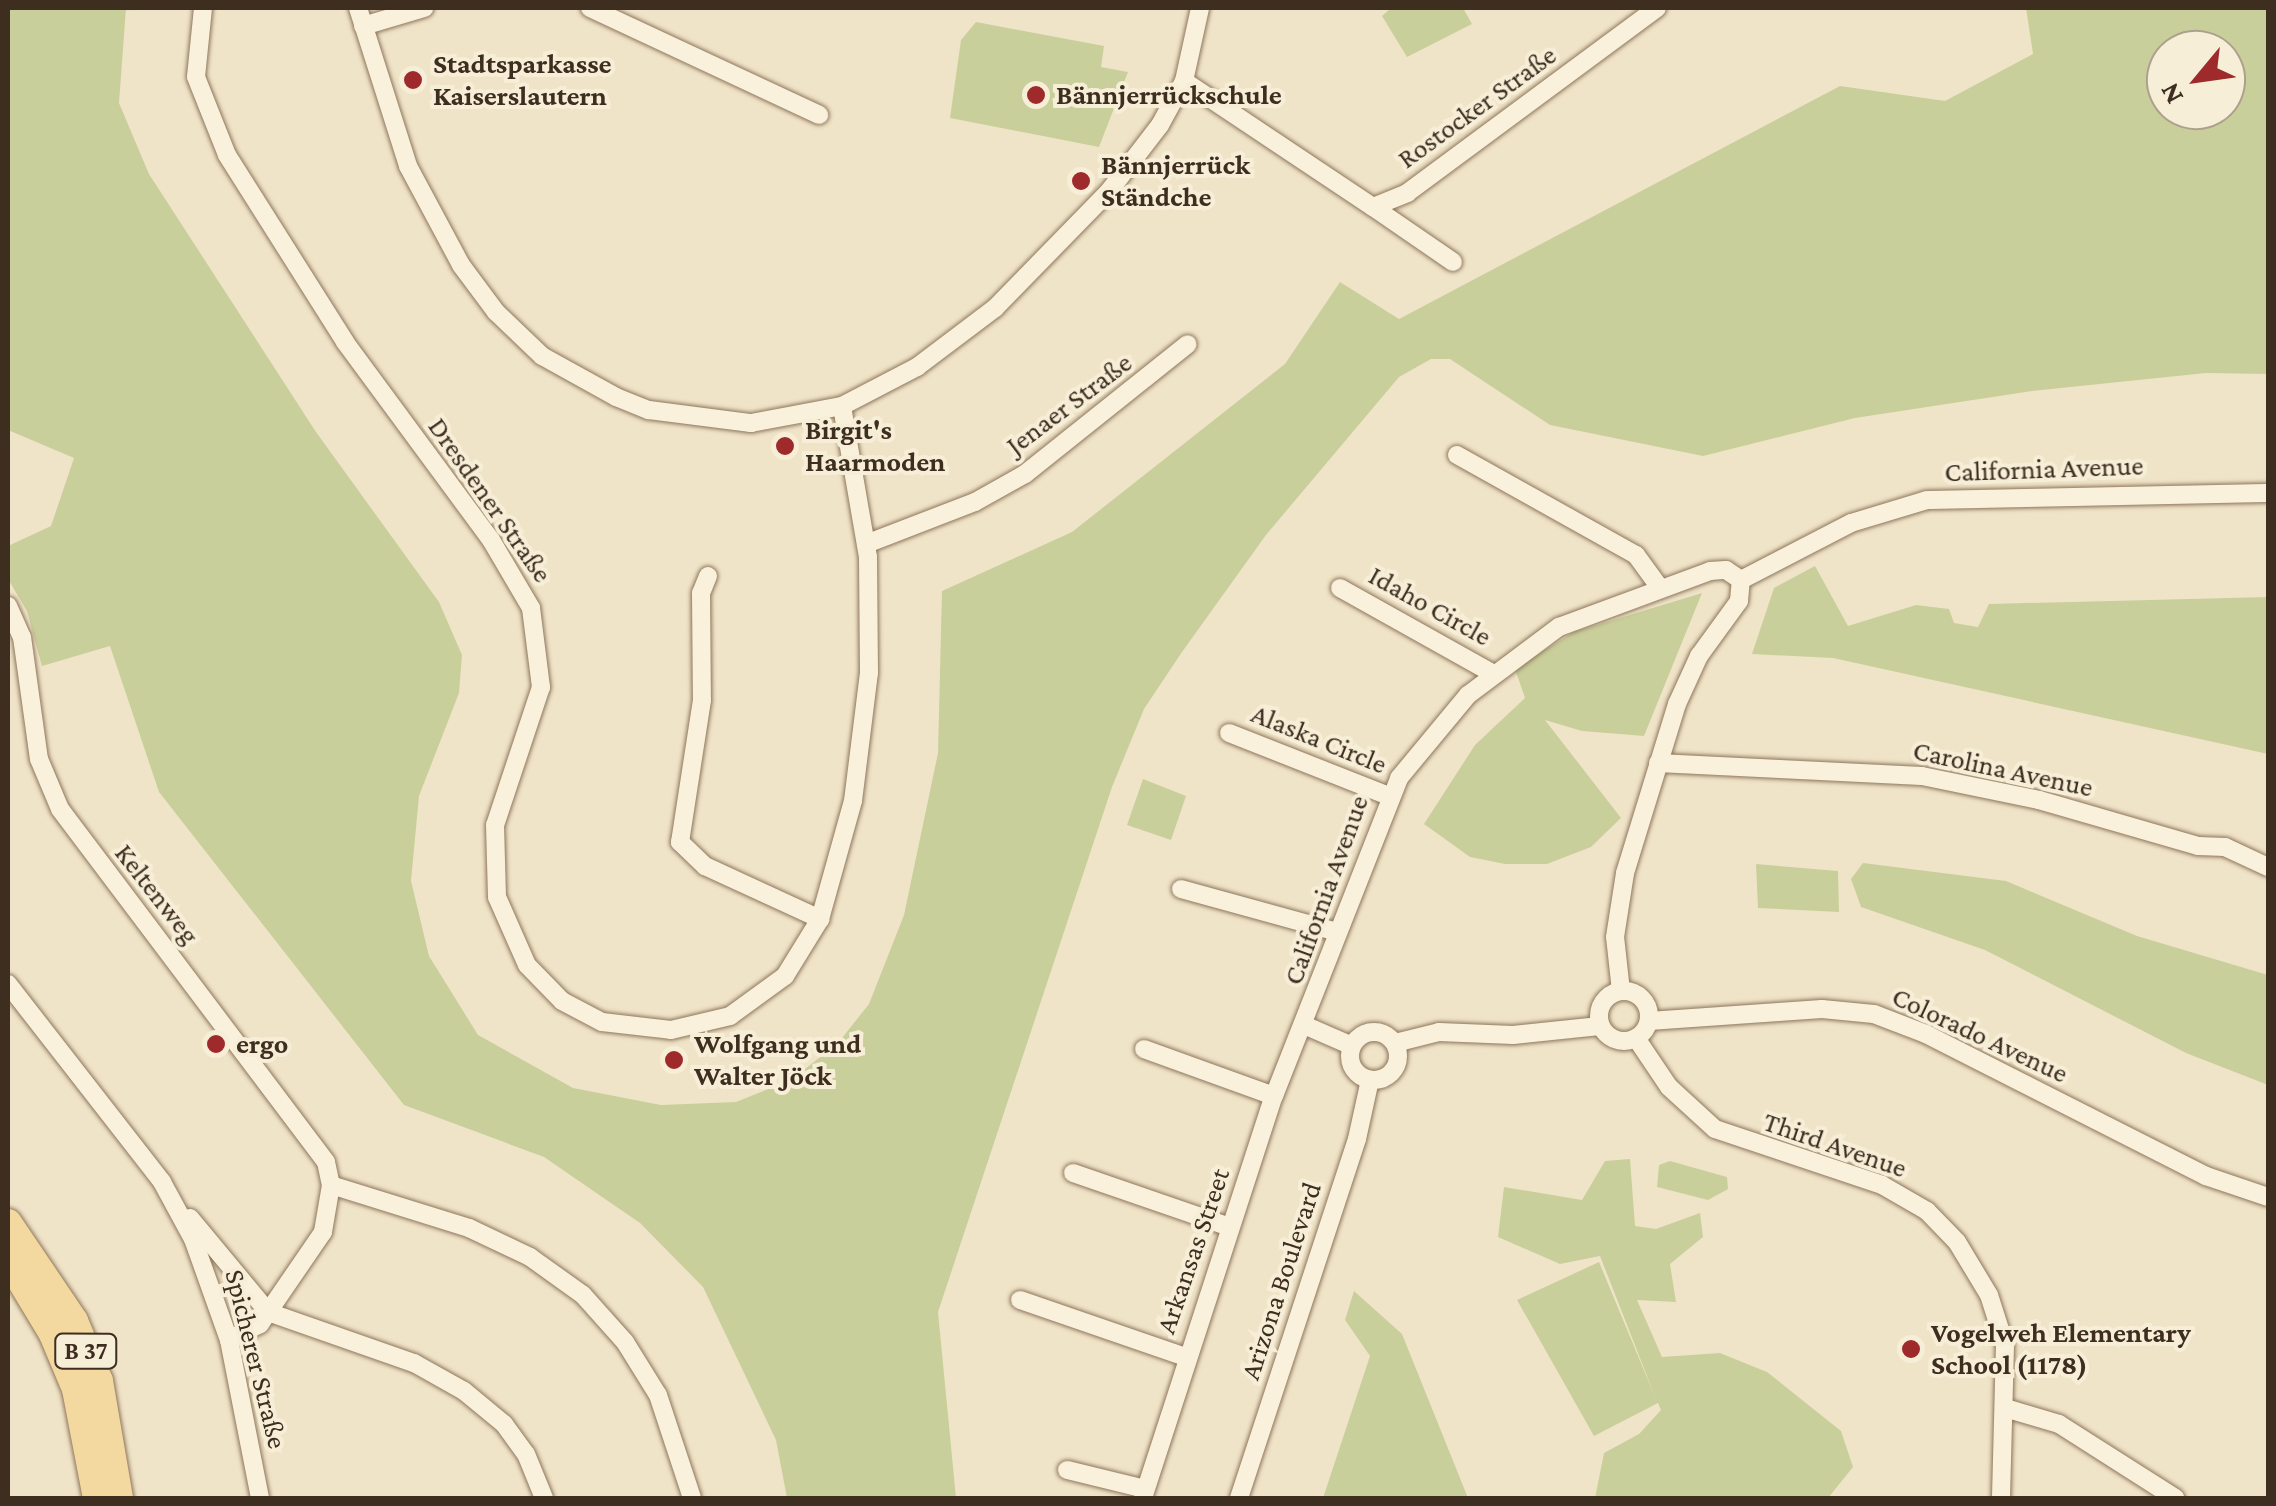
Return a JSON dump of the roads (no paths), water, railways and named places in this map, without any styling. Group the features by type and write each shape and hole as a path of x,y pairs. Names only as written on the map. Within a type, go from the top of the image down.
{"main road":[{"name":"B 37","path":"8,1224 74,1321 99,1381 119,1498"},
{"name":"B 37","path":"8,1260 53,1334 76,1389 97,1498"}],"street":[{"name":"Dresdener Straße","path":"202,8 196,77 227,155 345,342 492,540 531,608 541,687 493,848 503,920 527,965 562,1000 602,1022 642,1031 692,1028 730,1016 768,992 799,959 820,919 864,737 871,615 866,544 842,406"},
{"path":"424,8 360,17 396,134 438,226 496,312 542,356 616,397 682,416 750,423 842,406 917,368 995,308 1137,160 1184,81 1200,8"},
{"path":"590,8 819,115"},
{"name":"Rostocker Straße","path":"1372,207 1407,192 1657,8"},
{"path":"1184,81 1453,262"},
{"name":"Jenaer Straße","path":"866,544 940,517 1024,474 1088,430 1188,344"},
{"path":"1457,455 1636,555 1659,588"},
{"name":"California Avenue","path":"1304,1024 1389,796 1439,724 1492,674 1560,626 1718,570 1741,580 1851,523 1927,500 2268,492"},
{"path":"708,576 701,593 702,700 680,842 704,866 820,919"},
{"path":"1621,991 1617,905 1658,763 1687,680 1739,601 1741,580"},
{"name":"Idaho Circle","path":"1340,588 1492,674"},
{"name":"Keltenweg","path":"8,606 22,638 39,759 60,810 318,1147 331,1185"},
{"name":"Alaska Circle","path":"1229,733 1389,796"},
{"name":"Carolina Avenue","path":"1658,763 1937,779 2198,846 2224,847 2268,867"},
{"path":"1181,889 1337,932"},
{"name":"Spicherer Straße","path":"8,984 268,1312"},
{"path":"1352,1046 1372,1032 1395,1043 1439,1032 1514,1035 1600,1026 1615,1040 1636,1038 1649,1021 1643,999 1621,991"},
{"path":"1600,1026 1602,1003 1621,991"},
{"name":"Colorado Avenue","path":"1649,1021 1822,1009 1874,1014 1926,1034 2206,1176 2268,1197"},
{"path":"1304,1024 1352,1046"},
{"name":"Arkansas Street","path":"1144,1494 1274,1096 1304,1024"},
{"name":"Third Avenue","path":"1636,1038 1669,1087 1715,1130 1882,1184 1942,1226 1970,1259 1997,1313 2007,1360 2001,1498"},
{"path":"1352,1046 1354,1070 1370,1080 1392,1073 1399,1058 1395,1043"},
{"path":"1144,1050 1274,1096"},
{"name":"Arizona Boulevard","path":"1239,1498 1357,1139 1370,1080"},
{"path":"1073,1173 1230,1227"},
{"name":"Spicherer Straße","path":"162,1182 206,1269 229,1340 260,1498"},
{"path":"229,1340 260,1324 323,1232 331,1185 469,1228 530,1257 582,1295 624,1342 658,1395 692,1498"},
{"path":"1020,1300 1186,1357"},
{"path":"268,1312 414,1363 464,1391 504,1424 526,1454 544,1498"},
{"path":"2005,1408 2059,1424 2175,1498"},
{"path":"1067,1470 1144,1494"}],"place":[{"name":"Stadtsparkasse Kaiserslautern","path":"413,80"},
{"name":"Bännjerrückschule","path":"1036,95"},
{"name":"Bännjerrück Ständche","path":"1081,181"},
{"name":"Birgit's Haarmoden","path":"785,446"},
{"name":"ergo","path":"216,1044"},
{"name":"Wolfgang und Walter Jöck","path":"674,1060"},
{"name":"Vogelweh Elementary School (1178)","path":"1911,1349"}]}
